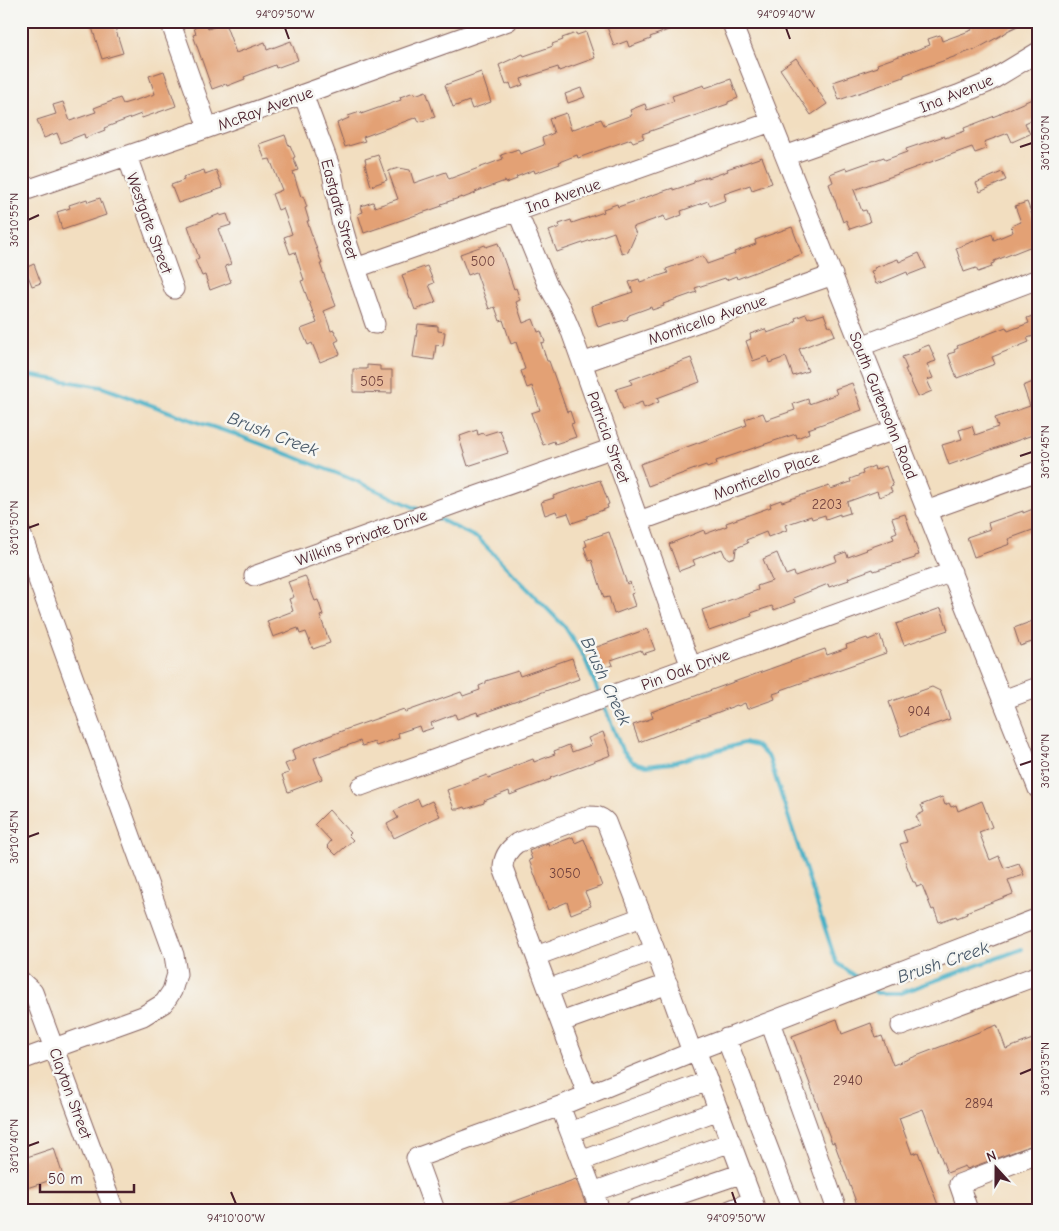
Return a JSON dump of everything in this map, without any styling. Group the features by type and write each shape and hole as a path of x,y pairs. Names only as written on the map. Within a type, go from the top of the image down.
{"street":[{"path":"170,21 208,128"},
{"name":"McRay Avenue","path":"21,192 208,128 508,21"},
{"name":"South Gutensohn Road","path":"731,21 1038,789"},
{"name":"Ina Avenue","path":"785,156 958,95 987,83 1038,52"},
{"name":"Eastgate Street","path":"303,94 332,172 346,242 375,324"},
{"name":"Ina Avenue","path":"356,268 771,122"},
{"name":"Westgate Street","path":"127,156 174,289"},
{"name":"Patricia Street","path":"517,211 547,284 561,308 570,329 691,667"},
{"name":"Monticello Avenue","path":"582,363 833,275"},
{"path":"861,346 1038,279"},
{"name":"Monticello Place","path":"639,521 894,430"},
{"name":"Wilkins Private Drive","path":"254,576 613,448"},
{"path":"926,511 1038,471"},
{"path":"21,534 174,955 177,974 172,991 164,1003 143,1016 21,1060"},
{"name":"Pin Oak Drive","path":"361,786 952,572"},
{"path":"1003,700 1038,687"},
{"path":"588,1094 503,868 503,862 511,848 517,843 588,816 596,816 602,817 606,822 755,1205 730,1210"},
{"path":"536,956 642,917"},
{"path":"434,1210 416,1158 560,1106 726,1038 1038,918"},
{"path":"548,989 655,950"},
{"path":"901,1026 1038,976"},
{"name":"Clayton Street","path":"21,981 33,992 114,1210"},
{"path":"560,1022 668,984"},
{"path":"770,1022 837,1210"},
{"path":"726,1038 792,1210"},
{"path":"570,1132 708,1081"},
{"path":"560,1106 600,1210"},
{"path":"581,1161 719,1110"},
{"path":"593,1192 731,1142"},
{"path":"968,1210 959,1184 1038,1154"},
{"path":"634,1210 742,1173"}],"building":[{"path":"90,21 113,21 123,53 102,59"},
{"path":"618,21 689,22 629,47 627,41 614,46 607,27 618,23"},
{"path":"966,21 1028,21 973,51 839,100 833,82 878,67 877,64 930,45 928,39 940,35 942,41 972,30"},
{"path":"206,23 208,29 225,23 236,53 265,42 267,50 291,41 298,60 276,68 275,65 227,86 226,84 212,89 193,35 196,34 194,28"},
{"path":"586,32 595,58 559,71 558,67 521,79 523,85 512,89 510,83 506,85 499,65 523,54 524,56 553,46 552,44 563,40 562,38"},
{"path":"796,58 827,104 811,115 780,69"},
{"path":"164,71 176,106 142,118 141,114 104,128 105,130 85,138 84,134 61,143 57,133 44,138 37,120 56,114 53,105 63,102 70,121 96,112 94,108 120,98 123,104 155,94 149,76"},
{"path":"481,72 491,102 472,109 469,101 453,107 445,85"},
{"path":"731,79 738,98 728,102 728,104 642,134 644,138 633,142 631,139 578,158 577,155 559,162 560,164 535,173 534,170 516,177 517,179 506,183 505,181 463,198 441,204 442,206 364,233 358,214 363,212 361,206 373,202 375,207 398,199 388,171 399,168 410,170 414,183 446,172 449,179 503,159 501,155 518,149 520,154 544,145 542,138 554,133 549,119 566,113 571,130 601,119 604,125 632,115 630,110 645,104 647,110 674,101 672,96 704,85 705,88"},
{"path":"581,88 585,97 568,103 565,94"},
{"path":"426,91 435,117 419,122 417,117 363,137 365,141 345,147 337,123 349,118 348,116 360,112 361,114 401,100 400,97 414,92 415,95"},
{"path":"1032,99 1038,112 1038,117 1025,123 1030,134 1012,142 1008,133 984,142 986,149 975,153 972,147 854,190 862,211 866,210 870,222 850,229 846,220 843,222 829,184 833,182 830,174 884,157 885,160 907,152 906,149 965,131 964,128"},
{"path":"285,135 295,157 293,158 298,170 293,172 301,197 303,196 307,207 305,208 309,221 307,221 322,264 320,264 336,306 324,311 331,331 334,330 339,340 335,342 340,354 320,362 312,343 308,345 301,329 317,323 301,281 304,280 295,252 290,254 284,237 292,234 283,208 278,210 272,194 282,190 270,159 265,160 259,144"},
{"path":"378,155 387,180 371,186 365,159"},
{"path":"762,157 772,183 752,190 750,185 724,194 726,200 710,206 708,201 681,211 682,215 666,221 664,216 633,227 636,234 628,252 622,254 614,232 557,252 549,231 560,227 559,224 571,220 572,223 604,212 603,209 617,204 618,207 673,188 673,190"},
{"path":"204,170 205,174 216,170 223,188 178,203 171,185 184,180 183,177"},
{"path":"1002,172 1006,180 980,192 976,183"},
{"path":"100,198 106,215 62,230 57,212 70,208 69,205 87,199 88,202"},
{"path":"1027,202 1038,230 1038,240 1031,243 1032,246 994,261 991,264 992,267 978,272 976,268 964,272 956,248 992,234 994,240 1013,232 1011,226 1021,222 1015,206"},
{"path":"220,214 220,216 227,214 231,225 218,229 231,264 225,266 231,282 210,290 205,275 202,276 195,260 199,258 188,226"},
{"path":"792,227 802,254 737,279 736,276 726,280 725,278 695,288 697,292 663,304 664,306 652,310 651,307 629,315 628,319 598,327 591,306 633,292 629,282 639,279 640,282 668,273 666,269 703,256 707,264 756,244 755,240"},
{"path":"498,243 514,289 516,288 520,300 516,302 523,323 533,319 538,332 541,331 545,342 541,343 567,412 570,411 574,423 571,424 576,437 555,444 554,441 543,445 531,413 540,410 532,386 527,388 521,371 525,369 516,342 511,344 503,320 500,321 495,307 489,309 476,272 468,275 460,254 485,245 486,247"},
{"path":"919,253 926,268 908,275 907,272 876,284 871,271 875,270 874,268 898,259 899,262"},
{"path":"34,264 41,283 32,286 25,268"},
{"path":"427,266 434,283 429,285 436,302 415,310 402,275"},
{"path":"806,314 808,318 811,318 824,314 829,327 831,326 835,335 799,349 808,371 793,376 786,357 769,363 767,356 753,361 746,341 751,339 750,334 765,329 767,333 790,325 796,321 795,318"},
{"path":"1038,314 1038,344 1034,336 1027,338 1029,342 992,357 995,364 957,378 948,354 955,352 954,350 958,348 957,346 1006,327 1008,331 1029,323 1027,318"},
{"path":"418,324 438,326 438,331 445,332 443,346 436,345 434,360 413,357"},
{"path":"929,345 936,361 927,364 933,378 927,380 932,391 918,397 905,369 907,369 902,357"},
{"path":"691,358 700,382 657,398 659,402 644,408 642,402 623,409 616,389 632,384 630,380"},
{"path":"367,365 380,366 380,370 392,370 392,393 353,392 353,369 367,369"},
{"path":"1033,382 1038,395 1038,433 949,465 942,445 962,439 959,430 972,426 975,435 998,427 995,418 1030,406 1023,386"},
{"path":"852,383 862,410 808,429 809,433 797,438 796,434 783,438 716,461 717,464 707,468 706,465 648,486 640,464 747,425 745,419 763,413 766,420 795,410 793,404 808,399 809,404 837,394 835,389"},
{"path":"477,430 478,435 483,433 484,435 500,430 508,453 468,466 460,436"},
{"path":"874,466 875,470 886,466 893,486 890,487 892,492 879,497 877,491 847,502 850,513 826,519 825,515 812,519 811,516 785,525 787,530 768,537 766,532 746,540 748,543 736,548 735,557 729,559 725,556 722,549 693,560 695,565 679,571 669,544 704,530 705,534 727,526 726,523 771,507 770,504 781,500 782,502 829,486 831,489 851,482 850,479 863,474 862,471"},
{"path":"600,480 609,504 607,505 608,508 572,523 568,513 558,516 556,511 545,515 541,502"},
{"path":"1038,507 1038,528 1008,539 1010,544 974,557 967,537 990,529 988,523"},
{"path":"905,514 919,555 915,556 915,558 874,571 873,569 829,587 828,584 793,598 795,602 774,610 772,606 751,613 752,616 709,631 702,610 758,590 757,586 772,581 763,559 777,553 786,575 794,572 795,576 837,561 835,556 846,552 848,557 894,539 892,534 897,532 892,518"},
{"path":"609,532 627,584 630,582 634,593 631,594 635,606 614,614 609,597 604,598 592,560 589,561 584,547 587,546 585,540"},
{"path":"305,576 315,601 318,600 323,615 320,616 330,643 313,649 306,632 300,634 298,628 273,637 267,621 293,611 289,599 294,597 288,582"},
{"path":"941,608 948,630 904,645 896,624"},
{"path":"1038,619 1038,640 1020,646 1014,628"},
{"path":"647,629 655,650 643,654 641,650 611,660 613,665 601,669 594,648"},
{"path":"880,635 886,653 781,690 773,694 775,699 747,709 745,703 737,705 639,742 633,725 653,718 651,712 825,649 827,655 847,648 846,645"},
{"path":"572,658 579,679 478,715 477,712 457,719 455,714 431,723 433,728 421,732 419,726 398,733 399,738 376,746 374,742 362,746 360,741 314,758 322,779 288,792 282,775 289,773 285,764 295,760 292,750 404,709 405,712 461,692 463,696 480,690 479,686 486,683 486,681 518,671 520,676"},
{"path":"932,687 940,691 950,719 901,736 889,702"},
{"path":"603,732 611,755 510,795 509,791 466,809 465,807 454,809 447,790 487,775 488,778 533,759 534,762 555,754 554,751 569,745 572,752 591,745 588,738"},
{"path":"942,797 945,805 949,803 951,807 956,805 958,811 982,801 992,827 979,832 990,860 999,856 1004,868 1019,863 1024,875 1008,880 1013,894 966,912 967,914 957,918 956,916 939,922 922,885 917,887 915,882 913,882 900,844 907,842 903,831 920,825 916,816 924,812 921,805"},
{"path":"418,799 421,806 432,801 440,816 394,838 387,824 398,818 394,811"},
{"path":"329,810 350,833 348,835 353,840 336,855 327,846 331,841 315,824"},
{"path":"573,837 575,843 584,839 602,886 585,892 591,906 571,914 567,902 548,910 529,860 532,859 529,851 548,843 549,846"},
{"path":"837,1019 842,1034 871,1023 876,1038 882,1036 893,1065 997,1025 1006,1049 1038,1037 1038,1143 967,1169 965,1166 947,1173 923,1109 899,1118 912,1154 918,1152 938,1205 926,1210 859,1210 792,1036"},
{"path":"54,1148 63,1176 21,1190 21,1159"},
{"path":"576,1179 588,1210 496,1210 496,1208"}],"waterway":[{"name":"Brush Creek","path":"21,374 102,387 235,434 354,480 420,510"},
{"name":"Brush Creek","path":"437,518 479,539 565,627 585,659 599,694"},
{"name":"Brush Creek","path":"603,703 622,750 633,762 647,766 671,763 744,743 757,746 769,758 836,962 861,981"},
{"name":"Brush Creek","path":"871,988 877,993 901,993 1022,949"}]}
